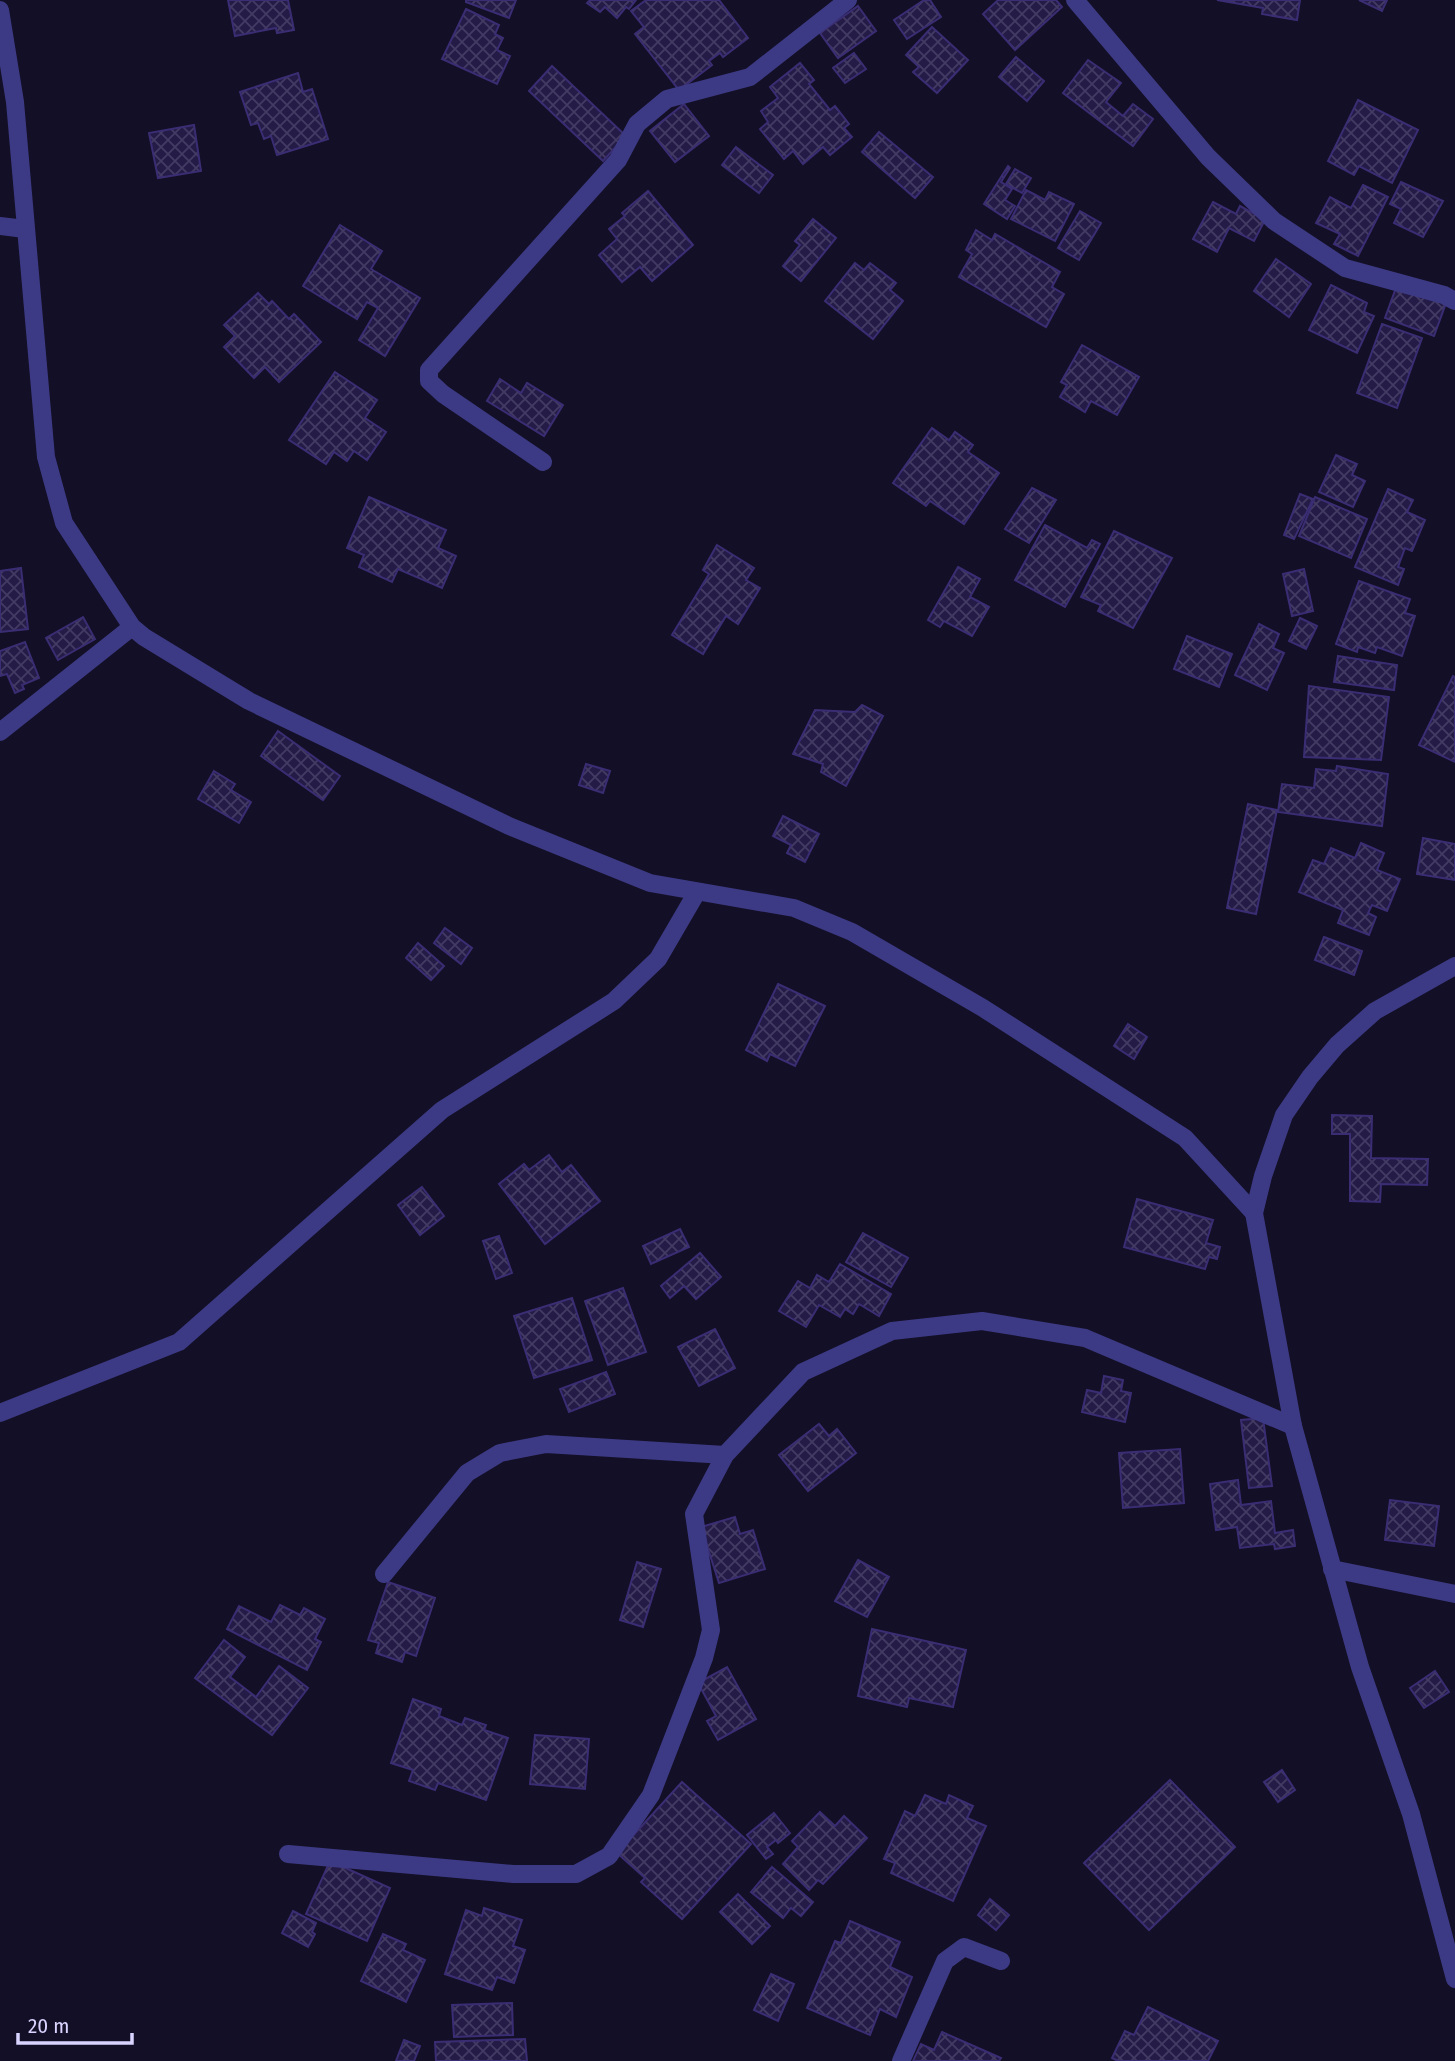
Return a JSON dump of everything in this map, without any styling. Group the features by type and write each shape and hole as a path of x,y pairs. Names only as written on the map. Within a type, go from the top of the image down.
{"street":[{"path":"543,462 443,394 429,381 429,370 618,160 638,124 647,116 667,99 750,77 848,0"},
{"path":"1075,0 1208,157 1274,220 1345,268 1444,295 1455,301"},
{"path":"0,10 15,102 46,457 64,523 132,627 249,701 509,827 650,883 794,908 863,939 983,1008 1185,1138 1254,1213"},
{"path":"0,226 25,229"},
{"path":"0,732 132,627"},
{"path":"0,1413 179,1342 442,1110 614,1001 658,959 698,892"},
{"path":"1455,966 1375,1011 1336,1045 1284,1115 1263,1176 1254,1213 1293,1426 1360,1667 1411,1814 1455,1979"},
{"path":"288,1854 513,1874 576,1874 609,1856 651,1796 704,1658 711,1630 694,1514 725,1455 803,1372 892,1331 982,1321 1085,1338 1293,1426"},
{"path":"384,1574 467,1473 500,1453 546,1444 725,1455"},
{"path":"1332,1569 1455,1594"},
{"path":"901,2061 944,1961 964,1947 1001,1961"}],"building":[{"path":"228,0 288,0 294,30 277,33 276,28 235,36"},
{"path":"466,0 516,0 509,18"},
{"path":"590,0 636,0 617,18 605,7 600,12 587,3"},
{"path":"646,0 719,0 748,38 723,57 720,53 709,61 712,65 679,90 635,34 644,27 631,11"},
{"path":"924,0 930,0 941,17 907,39 894,20"},
{"path":"998,0 1056,0 1062,7 1015,50 983,14"},
{"path":"1217,0 1300,0 1297,20 1262,14 1263,8"},
{"path":"1359,0 1387,0 1382,11"},
{"path":"858,6 876,31 838,58 820,33"},
{"path":"466,9 499,25 495,34 503,38 497,50 510,56 497,84 442,59"},
{"path":"932,27 968,60 937,93 913,72 919,67 906,55"},
{"path":"854,53 866,69 845,83 833,68"},
{"path":"1016,57 1044,81 1027,101 999,77"},
{"path":"1088,60 1121,83 1106,102 1123,116 1133,104 1153,119 1133,146 1063,93"},
{"path":"800,63 814,80 809,84 830,110 835,106 849,124 844,128 852,137 830,155 823,147 803,164 793,151 784,159 760,129 768,122 761,111 778,98 770,87"},
{"path":"552,66 626,136 603,161 529,91"},
{"path":"298,73 303,92 312,89 328,139 277,155 271,136 264,139 258,123 251,125 240,92"},
{"path":"1358,100 1418,130 1392,183 1359,166 1354,175 1328,161"},
{"path":"684,104 709,136 675,162 650,131"},
{"path":"194,125 201,171 158,178 149,133"},
{"path":"879,132 933,177 915,198 862,152"},
{"path":"736,147 773,175 759,193 722,165"},
{"path":"1008,166 1010,168 1001,182 1012,189 1005,200 1015,206 1007,219 984,204"},
{"path":"1015,169 1031,178 1022,193 1006,184"},
{"path":"1401,182 1443,201 1423,237 1394,223 1401,209 1390,204"},
{"path":"1363,185 1388,197 1358,256 1334,244 1340,234 1316,223 1330,197 1351,208"},
{"path":"1026,190 1045,200 1049,192 1074,204 1055,241 1011,219"},
{"path":"648,191 693,245 652,281 640,267 622,282 599,255 617,239 609,229 625,216 622,213"},
{"path":"1213,202 1236,214 1240,206 1265,220 1254,241 1229,228 1217,252 1193,239"},
{"path":"1080,211 1101,223 1079,260 1058,248"},
{"path":"813,219 836,238 801,281 783,266 800,245 795,241"},
{"path":"340,225 382,251 371,269 420,298 385,356 359,340 378,308 367,302 357,319 303,286"},
{"path":"976,230 992,240 995,234 1060,272 1052,287 1064,294 1046,327 959,277 972,254 966,250"},
{"path":"1276,259 1311,284 1289,317 1254,291"},
{"path":"855,263 864,270 870,263 896,283 890,290 903,301 873,339 825,301"},
{"path":"1331,285 1367,303 1364,312 1374,316 1357,353 1309,330"},
{"path":"1397,285 1446,303 1434,336 1385,318"},
{"path":"258,293 269,304 272,301 289,319 294,314 321,342 279,382 265,367 254,378 224,347 235,336 224,325"},
{"path":"1382,324 1422,338 1397,408 1357,393"},
{"path":"1082,345 1139,377 1117,415 1091,401 1085,412 1060,397 1067,385 1061,382"},
{"path":"335,372 377,400 365,418 386,432 367,460 354,451 347,461 334,452 326,464 289,440"},
{"path":"500,379 521,393 527,383 563,405 544,436 487,401"},
{"path":"932,428 949,440 955,432 973,445 968,452 999,473 964,524 930,501 926,506 893,483"},
{"path":"1336,455 1357,464 1352,475 1365,481 1353,507 1319,492"},
{"path":"1032,488 1056,500 1029,543 1005,529"},
{"path":"1388,489 1413,500 1407,512 1425,520 1412,551 1405,548 1398,567 1404,569 1398,585 1355,567"},
{"path":"1300,494 1313,499 1294,539 1284,535"},
{"path":"369,497 446,530 438,548 456,556 442,588 398,569 392,582 359,567 364,555 347,548"},
{"path":"1315,497 1367,519 1351,558 1299,536"},
{"path":"1045,525 1087,548 1092,540 1100,544 1065,607 1015,580"},
{"path":"1114,531 1172,558 1133,628 1098,611 1101,605 1081,597"},
{"path":"717,545 754,568 746,580 760,588 738,624 726,616 703,654 672,635 709,574 703,570"},
{"path":"958,567 980,579 970,597 989,607 972,636 944,621 940,627 928,620"},
{"path":"21,568 28,629 0,632 0,571"},
{"path":"1304,569 1313,611 1292,616 1283,574"},
{"path":"1359,581 1410,599 1405,613 1415,616 1402,656 1377,647 1375,653 1358,647 1357,652 1336,644"},
{"path":"83,617 95,639 58,660 46,638"},
{"path":"1300,618 1317,626 1306,649 1289,641"},
{"path":"1259,624 1279,634 1273,648 1284,653 1267,690 1235,675"},
{"path":"1187,636 1232,654 1219,687 1174,669"},
{"path":"25,642 39,678 22,685 24,689 15,693 7,674 0,676 0,651"},
{"path":"1338,656 1397,665 1394,690 1334,682"},
{"path":"1453,676 1455,677 1455,762 1419,745"},
{"path":"1309,686 1389,697 1381,760 1304,757"},
{"path":"862,705 883,716 846,786 821,772 823,764 793,754 815,710 855,712"},
{"path":"278,731 340,776 323,800 261,756"},
{"path":"586,764 610,771 603,793 579,785"},
{"path":"1337,766 1388,774 1382,826 1278,812 1282,784 1314,788 1316,769 1336,771"},
{"path":"214,771 235,784 231,790 251,802 239,823 198,799"},
{"path":"1248,804 1277,810 1256,914 1227,908"},
{"path":"783,816 819,834 805,862 787,853 791,845 773,836"},
{"path":"1423,838 1455,844 1455,880 1417,874"},
{"path":"1361,843 1384,853 1377,870 1400,879 1387,911 1372,905 1368,913 1376,917 1369,935 1338,923 1343,910 1299,892 1313,860 1324,864 1331,848 1355,858"},
{"path":"445,928 472,948 461,964 434,943"},
{"path":"1324,937 1362,951 1354,975 1315,960"},
{"path":"418,943 444,966 431,980 406,958"},
{"path":"778,984 825,1006 795,1066 770,1054 767,1061 746,1050"},
{"path":"1128,1024 1147,1037 1134,1059 1114,1046"},
{"path":"1332,1115 1372,1116 1371,1158 1428,1159 1427,1185 1381,1184 1380,1202 1350,1201 1350,1134 1332,1134"},
{"path":"549,1155 562,1172 571,1165 600,1201 545,1244 499,1184 524,1164 529,1170"},
{"path":"422,1187 444,1216 420,1235 398,1205"},
{"path":"1137,1199 1213,1220 1206,1243 1220,1247 1217,1259 1209,1257 1205,1269 1124,1247"},
{"path":"680,1229 689,1247 651,1264 643,1246"},
{"path":"863,1233 908,1258 891,1287 846,1262"},
{"path":"499,1236 512,1273 496,1279 483,1241"},
{"path":"700,1253 721,1277 696,1299 684,1286 670,1298 661,1286"},
{"path":"840,1264 891,1294 879,1316 859,1304 853,1314 845,1309 840,1317 819,1305 806,1327 779,1311 798,1281 810,1288 817,1275 829,1282"},
{"path":"623,1288 646,1352 608,1365 585,1301"},
{"path":"572,1298 592,1360 534,1378 514,1316"},
{"path":"715,1329 735,1368 699,1386 678,1347"},
{"path":"606,1372 615,1394 569,1412 560,1389"},
{"path":"1104,1376 1123,1380 1121,1391 1131,1393 1125,1422 1082,1412 1087,1390 1101,1393"},
{"path":"1263,1418 1272,1486 1249,1488 1241,1420"},
{"path":"819,1424 829,1436 837,1429 856,1453 808,1491 779,1455"},
{"path":"1180,1449 1184,1503 1123,1508 1119,1453"},
{"path":"1238,1480 1241,1505 1271,1501 1275,1533 1293,1530 1295,1546 1275,1549 1274,1544 1240,1548 1237,1527 1216,1530 1210,1484"},
{"path":"1390,1500 1439,1506 1434,1546 1385,1540"},
{"path":"735,1517 740,1534 753,1530 765,1569 719,1583 701,1527"},
{"path":"858,1560 889,1577 867,1617 835,1601"},
{"path":"637,1562 661,1569 643,1627 620,1620"},
{"path":"388,1582 435,1598 416,1656 405,1652 402,1662 376,1653 379,1643 368,1640"},
{"path":"280,1605 300,1615 304,1608 325,1619 315,1639 321,1642 307,1670 227,1629 239,1606 271,1622"},
{"path":"872,1629 966,1650 953,1707 909,1698 907,1707 858,1696"},
{"path":"224,1640 245,1657 230,1677 256,1697 279,1666 308,1688 272,1735 195,1678"},
{"path":"727,1667 756,1719 718,1740 707,1721 716,1716 698,1683"},
{"path":"1435,1671 1449,1692 1424,1708 1410,1688"},
{"path":"413,1699 441,1709 439,1716 462,1725 465,1718 486,1725 484,1730 508,1738 486,1800 438,1783 435,1790 409,1781 413,1770 391,1763"},
{"path":"535,1735 589,1739 585,1789 530,1784"},
{"path":"1282,1770 1295,1790 1278,1802 1264,1782"},
{"path":"1170,1780 1235,1847 1149,1930 1084,1863"},
{"path":"682,1782 751,1844 682,1919 641,1882 645,1878 617,1853"},
{"path":"925,1795 946,1804 949,1795 973,1806 967,1818 986,1826 953,1901 891,1873 895,1863 884,1859 905,1811 915,1816"},
{"path":"820,1812 835,1826 844,1816 867,1838 823,1884 818,1880 809,1890 783,1864 798,1847 792,1841"},
{"path":"774,1813 790,1833 778,1843 776,1840 767,1847 773,1854 766,1859 747,1835"},
{"path":"330,1861 390,1888 367,1941 306,1914"},
{"path":"772,1867 813,1902 801,1916 791,1908 783,1918 751,1892"},
{"path":"738,1894 770,1926 752,1944 720,1912"},
{"path":"990,1899 1009,1915 996,1930 978,1915"},
{"path":"484,1908 522,1920 513,1946 525,1950 514,1983 497,1977 492,1990 445,1974 466,1910 482,1916"},
{"path":"293,1911 316,1923 312,1932 315,1934 308,1947 282,1933"},
{"path":"850,1921 900,1942 890,1967 912,1977 896,2017 880,2009 870,2035 807,2008 835,1941 841,1943"},
{"path":"383,1934 406,1944 403,1950 425,1960 406,2002 361,1981"},
{"path":"771,1974 794,1984 778,2021 754,2010"},
{"path":"512,2003 513,2035 454,2037 452,2005"},
{"path":"1148,2007 1218,2041 1208,2061 1118,2061 1112,2058 1125,2031 1134,2035"},
{"path":"942,2032 1001,2058 999,2061 913,2061 921,2044 934,2050"},
{"path":"525,2039 527,2061 436,2061 435,2042"},
{"path":"404,2040 420,2046 414,2061 396,2061"}]}
